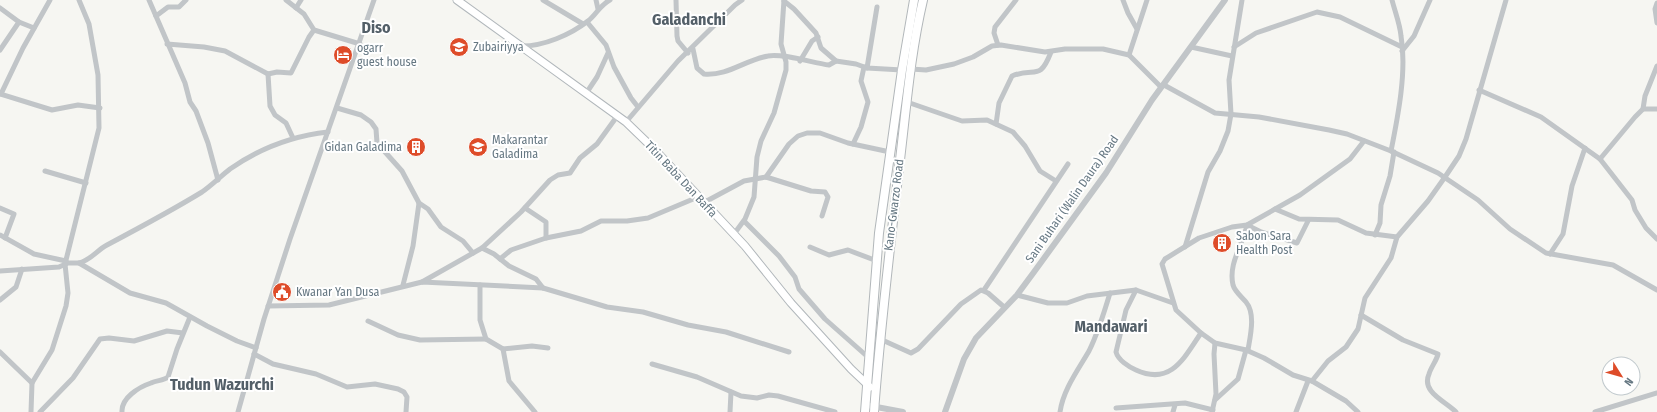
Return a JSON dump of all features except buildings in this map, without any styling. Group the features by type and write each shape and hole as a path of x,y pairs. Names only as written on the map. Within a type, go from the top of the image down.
{"main road":[{"name":"Titin Baba Dan Baffa","path":"457,0 520,47 587,92 626,122 656,151 703,203 734,234 791,304 867,386 876,390"},
{"name":"Kano-Gwarzo Road","path":"874,409 880,339 907,102 923,0"},
{"name":"Kano-Gwarzo Road","path":"865,409 876,261 912,1"},
{"path":"882,211 894,212"}],"street":[{"path":"50,0 0,94 52,110 78,105 100,108"},
{"path":"31,412 32,383 48,358 64,312 68,293 65,263 99,128 100,108 98,76 89,24 79,0"},
{"path":"149,0 185,83 190,102 196,111 208,143 218,180"},
{"path":"156,16 168,7 179,7 186,0"},
{"path":"286,0 307,19 314,30 360,44"},
{"path":"296,8 301,0"},
{"path":"238,412 268,306 290,239 360,44 374,0"},
{"path":"543,0 585,23 606,45 627,92 638,107"},
{"path":"596,0 598,10"},
{"path":"520,47 549,41 585,23 610,0"},
{"path":"676,0 678,41 688,53"},
{"path":"626,122 711,28 742,0"},
{"path":"998,45 994,33 995,27 1016,0"},
{"path":"1123,0 1137,29"},
{"path":"1130,55 1147,0"},
{"name":"Sani Buhari (Walin Daura) Road","path":"945,412 964,359 976,338 1017,295 1106,173 1136,124 1225,0"},
{"path":"1185,247 1208,172 1228,131 1231,114 1229,80 1233,47 1242,0"},
{"path":"1374,235 1380,223 1381,205 1390,176 1397,121 1402,35 1392,0"},
{"path":"1402,49 1414,36 1430,0"},
{"path":"1296,412 1310,381 1328,361 1346,347 1358,329 1366,298 1391,258 1398,237 1428,201 1459,156 1466,139 1506,0"},
{"path":"784,1 801,15 818,36 821,48 836,61 865,67 902,70"},
{"path":"734,234 744,221 754,197 755,163 776,109 786,70 785,57 781,44 784,1"},
{"path":"1657,3 1655,9 1657,23"},
{"path":"853,144 861,127 868,100 861,81 877,7"},
{"path":"0,8 20,22 34,28"},
{"path":"1233,47 1256,33 1317,12 1340,18 1402,49"},
{"path":"0,50 20,22"},
{"path":"167,44 204,47 230,53 268,74 277,72 293,72 309,37 314,30"},
{"path":"800,60 812,41 818,36"},
{"path":"911,69 926,70 954,64 973,57 992,46 998,45 1051,52 1082,48 1103,49 1130,55 1163,86 1215,113 1259,117 1329,130 1393,152 1445,177 1478,200 1510,229 1550,254 1612,265 1657,290"},
{"path":"1190,47 1232,56"},
{"path":"693,49 696,68 704,74 722,74 768,56 785,57 829,65 836,61"},
{"path":"587,92 597,77 608,52"},
{"path":"996,124 999,103 1012,76 1018,73 1037,73 1043,69 1051,52"},
{"path":"1600,159 1643,109 1645,96 1657,66"},
{"path":"268,74 270,106 275,115 286,123 293,138"},
{"path":"1479,90 1541,117 1600,159 1632,200 1635,210 1646,228 1657,239"},
{"path":"907,102 962,121 987,120 1013,132 1021,140 1040,171 1056,181"},
{"path":"337,108 361,115 374,125 378,145 402,171 419,203 428,209 441,227 464,241 473,253"},
{"path":"1643,109 1657,109"},
{"path":"422,282 482,248 525,208 550,180 558,176 568,175 573,171 580,158 597,144 618,115"},
{"path":"0,208 14,214 2,237 34,254 65,263 79,263 89,260 106,245 166,214 203,191 246,158 265,148 293,138 328,132"},
{"path":"766,177 786,147 798,136 815,132 853,144 890,152"},
{"path":"1358,412 1346,401 1310,381 1293,375 1247,350 1215,343 1201,333 1176,310 1173,303 1170,285 1162,264 1165,258 1199,238 1232,227 1247,225 1300,195 1350,159 1364,141"},
{"path":"1550,254 1563,234 1572,186 1585,148"},
{"path":"880,339 911,353 918,350 961,304 984,290 1068,164"},
{"path":"45,171 86,184"},
{"path":"703,203 744,181 766,177 811,191 825,192 828,197 822,216"},
{"path":"500,259 511,250 546,238 581,231 601,221 627,221 648,218 698,196"},
{"path":"403,285 413,246 419,203"},
{"path":"525,208 546,222 546,238"},
{"path":"1275,209 1299,219 1308,221 1328,219 1338,220 1374,235 1398,237"},
{"path":"744,221 779,256 795,277 799,289 824,319 869,358"},
{"path":"1247,225 1261,232 1297,243 1308,221"},
{"path":"1215,400 1238,379 1247,350 1251,330 1249,307 1233,285 1235,258 1246,233 1247,225"},
{"path":"810,247 829,255 848,250 876,261"},
{"path":"482,248 509,266 536,279 543,288"},
{"path":"0,271 59,267 65,263"},
{"path":"79,263 130,293 166,304 237,341 256,348"},
{"path":"0,300 16,287 22,269"},
{"path":"268,306 329,305 353,300 403,285 422,282 543,288 607,307 643,312 688,325 726,332 789,352"},
{"path":"480,284 480,320 486,338"},
{"path":"984,290 1004,307"},
{"path":"1017,295 1057,303 1067,303 1084,296 1110,293 1121,290 1136,290 1173,303"},
{"path":"1136,290 1126,310 1116,352 1119,358 1133,369 1146,375 1164,374 1176,367 1201,333"},
{"path":"1060,412 1064,397 1070,384 1094,339 1110,293"},
{"path":"1361,315 1403,340 1438,354 1427,379 1427,383 1433,394 1456,412"},
{"path":"122,412 123,404 131,395 149,383 164,380 168,376 190,317"},
{"path":"368,321 398,335 420,340 486,338 503,349 532,346 548,348"},
{"path":"40,412 73,378 100,339 108,338 134,341 167,331 183,333"},
{"path":"1116,408 1146,405 1175,405 1185,403 1212,411 1215,400 1215,343"},
{"path":"503,349 509,381 535,412"},
{"path":"0,352 32,383"},
{"path":"254,354 273,364 316,374 347,387 375,384 398,389 404,392 407,397 406,412"},
{"path":"652,364 698,378 748,398 778,396 835,412"},
{"path":"730,412 732,392"},
{"path":"1595,412 1656,395"},
{"path":"1173,412 1175,405"},
{"path":"865,409 903,412"}],"place":[{"name":"Zubairiyya","path":"459,47"},
{"name":"ogarr guest house","path":"343,55"},
{"name":"Gidan Galadima","path":"416,147"},
{"name":"Makarantar Galadima","path":"478,147"},
{"name":"Sabon Sara Health Post","path":"1222,243"},
{"name":"Kwanar Yan Dusa","path":"282,292"}],"district":[{"name":"Galadanchi","path":"689,19"},
{"name":"Diso","path":"376,27"},
{"name":"Mandawari","path":"1111,326"},
{"name":"Tudun Wazurchi","path":"222,384"}]}
